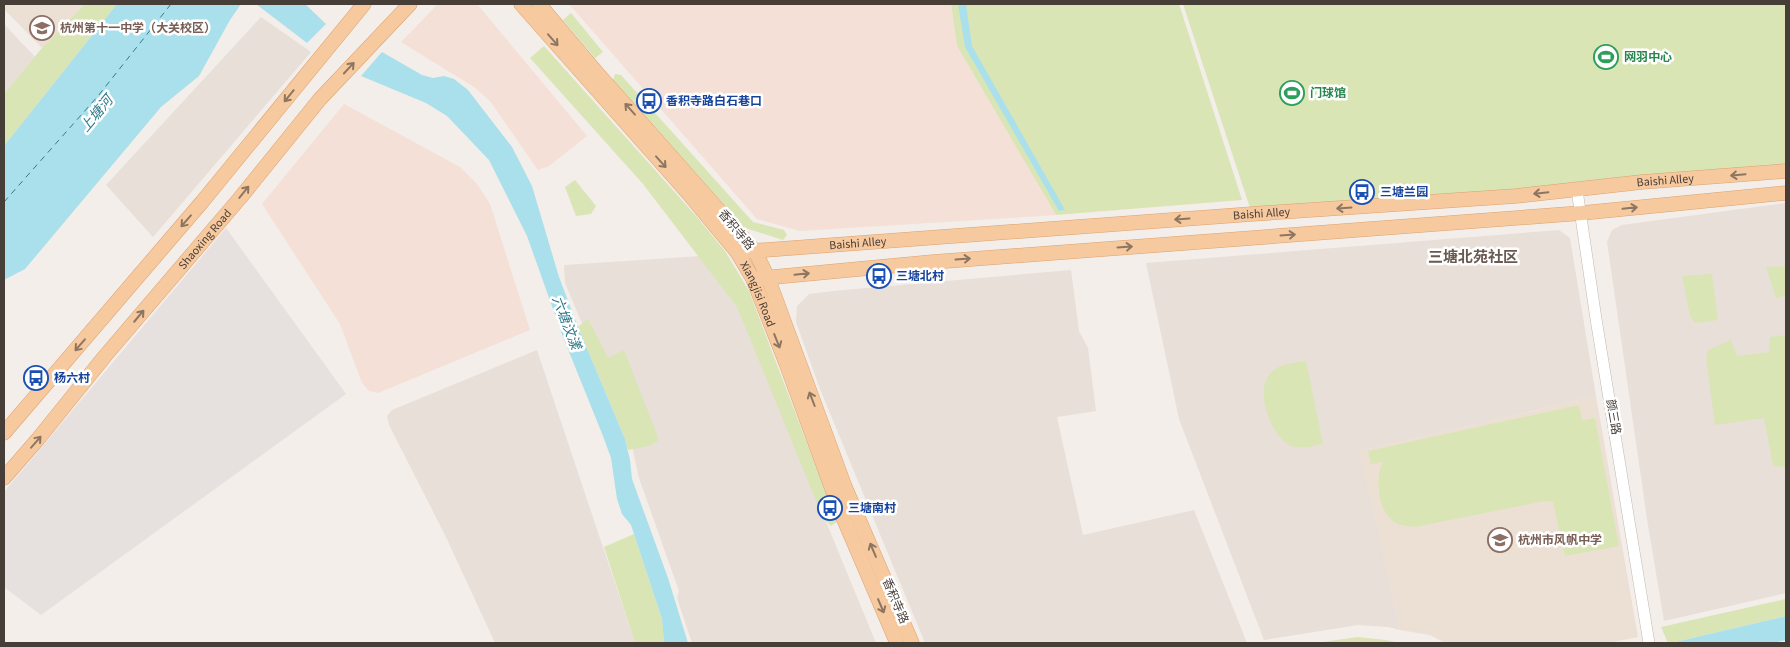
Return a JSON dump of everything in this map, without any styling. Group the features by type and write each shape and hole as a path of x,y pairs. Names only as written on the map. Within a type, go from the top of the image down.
{"main road":[{"name":"Shaoxing Road","path":"4,433 202,202 364,4"},
{"name":"Shaoxing Road","path":"4,478 240,198 320,99 410,4"},
{"name":"Xiangjisi Road","path":"521,4 688,192 736,252 753,279 839,508 897,643"},
{"name":"香积寺路","path":"539,4 754,251 768,278 845,487 912,643"},
{"name":"Baishi Alley","path":"736,252 1507,196 1642,182 1786,171"},
{"name":"Baishi Alley","path":"753,279 933,262 1582,213 1786,193"}],"street":[{"name":"颜三路","path":"1577,190 1649,643"}],"shaded area":[{"name":"杭州第十一中学（大关校区）","path":"4,4 85,4 42,48 4,9"},
{"path":"438,4 477,4 587,136 549,166 538,170 490,101 474,87 401,42"},
{"path":"569,4 951,4 957,46 1056,215 800,231 757,219"},
{"path":"261,17 311,52 153,237 106,185"},
{"path":"4,24 35,57 4,94"},
{"path":"344,104 460,167 477,184 490,204 530,330 378,393 369,391 362,383 340,324 262,204"},
{"path":"1786,203 1786,593 1664,621 1647,519 1607,242 1612,230 1622,225"},
{"path":"226,228 346,394 41,615 4,587 4,492"},
{"path":"1559,230 1570,238 1596,396 1360,451 1400,630 1388,627 1358,625 1264,640 1179,419 1146,263"},
{"name":"三塘南村","path":"716,255 876,643 692,643 677,598 679,591 639,478 630,437 565,283 564,265"},
{"name":"三塘北村","path":"1071,270 1079,331 1088,348 1096,411 1057,417 1083,535 1194,510 1247,643 925,643 820,389 796,322 797,306 809,294"},
{"path":"537,350 635,643 495,643 445,535 389,425 387,416 392,410"},
{"name":"杭州市风帆中学","path":"1596,396 1638,637 1608,643 1445,643 1430,635 1400,630 1359,451"}],"green space":[{"path":"85,4 117,4 4,146 4,94 42,48"},
{"path":"951,4 1179,4 1242,200 1056,215 957,46"},
{"path":"1183,4 1786,4 1786,171 1252,214"},
{"path":"571,13 603,52 595,58 563,20"},
{"path":"544,46 697,217 725,251 749,291 837,522 831,526 823,518 737,307 643,184 530,58"},
{"path":"615,74 621,75 753,222 784,230 787,235 783,240 745,228 613,80"},
{"path":"575,180 596,206 591,214 576,216 565,187"},
{"path":"1786,266 1786,296 1776,298 1766,267"},
{"path":"1712,274 1718,320 1695,323 1690,316 1682,276"},
{"path":"588,319 608,358 624,350 659,440 649,446 628,450 578,327"},
{"path":"1786,335 1786,467 1773,466 1764,418 1715,425 1706,357 1708,350 1731,340 1737,356 1769,352 1770,337"},
{"path":"1306,361 1323,444 1297,447 1289,445 1275,431 1266,410 1264,388 1267,378 1280,366"},
{"path":"1579,405 1582,420 1595,418 1619,546 1565,556 1553,502 1545,501 1415,527 1396,523 1385,511 1378,486 1380,469 1383,462 1371,464 1368,451"},
{"path":"634,534 662,619 664,643 635,643 604,547"},
{"path":"1786,599 1786,616 1671,643 1668,643 1661,627"},
{"path":"1357,637 1386,640 1401,643 1316,643"}],"water":[{"name":"上塘河","path":"117,4 241,4 199,76 161,107 25,269 4,280 4,146"},
{"path":"256,4 305,4 326,24 307,43"},
{"path":"958,4 966,4 972,46 1065,210 1059,211 965,47"},
{"name":"六塘汶漾","path":"382,52 422,75 433,78 444,76 454,79 468,90 512,147 532,186 559,277 625,439 632,479 668,578 688,643 664,643 662,619 631,525 622,514 617,499 611,458 563,337 527,236 489,160 447,116 426,103 361,76"},
{"path":"1786,616 1786,640 1773,643 1671,643"}],"ferry route":[{"path":"4,202 98,96 171,4"}],"place":[{"name":"杭州第十一中学（大关校区）","path":"42,28"},
{"name":"网羽中心","path":"1606,57"},
{"name":"门球馆","path":"1292,93"},
{"name":"香积寺路白石巷口","path":"649,101"},
{"name":"三塘兰园","path":"1362,192"},
{"name":"三塘北村","path":"879,276"},
{"name":"杨六村","path":"36,378"},
{"name":"三塘南村","path":"830,508"},
{"name":"杭州市风帆中学","path":"1500,540"}],"district":[{"name":"三塘北苑社区","path":"1473,257"}]}
